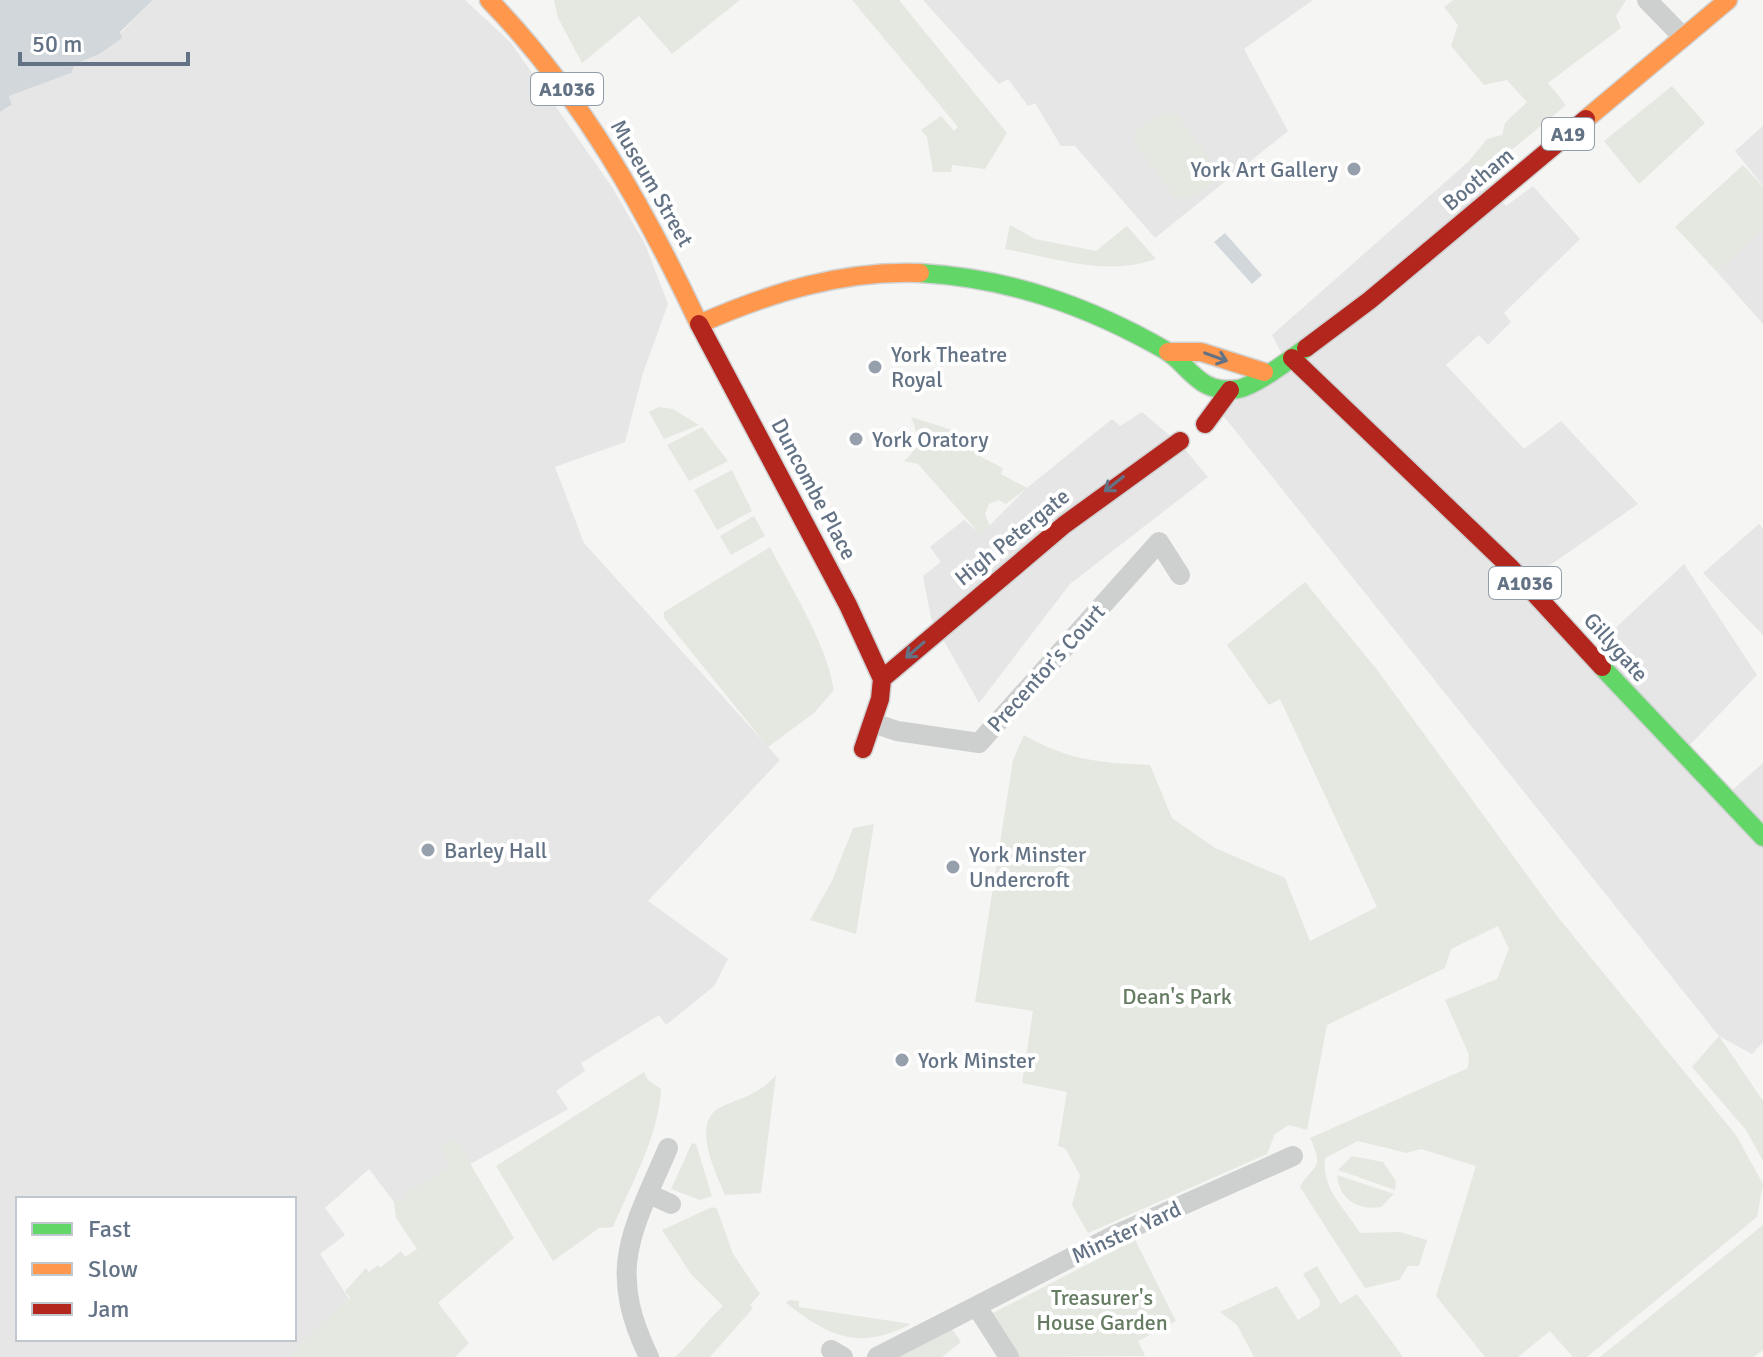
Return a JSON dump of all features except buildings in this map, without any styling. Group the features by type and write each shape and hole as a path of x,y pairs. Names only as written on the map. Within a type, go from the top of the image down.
{"main road":[{"name":"Museum Street","path":"489,0 532,45 579,106 670,262 699,324"},
{"name":"Bootham","path":"1230,390 1240,389 1292,358 1430,250 1728,0"},
{"path":"699,324 788,288 844,274 909,271 992,279 1044,294 1168,352 1190,376 1230,390 1205,424"},
{"name":"Duncombe Place","path":"699,324 848,605 882,679"},
{"path":"1168,352 1201,352 1264,372"},
{"name":"Gillygate","path":"1292,358 1511,568 1683,756 1763,837"},
{"name":"High Petergate","path":"882,679 1012,565 1124,476 1180,441"},
{"path":"863,749 873,723 882,679"}],"street":[{"path":"1647,0 1682,36"},
{"name":"Precentor's Court","path":"873,723 897,731 979,743 1159,542 1180,575"},
{"path":"649,1357 629,1304 625,1265 631,1238 668,1148"},
{"name":"Minster Yard","path":"877,1357 1115,1235 1293,1156"},
{"path":"649,1194 671,1204"},
{"path":"977,1307 1009,1357"}],"shaded area":[{"path":"0,0 153,0 120,32 122,38 98,55 75,64 71,73 9,96 12,105 0,112"},
{"path":"153,0 465,0 511,43 612,187 645,244 668,304 643,373 625,442 555,467 584,543 780,760 648,901 728,959 714,986 666,1025 659,1015 581,1063 585,1071 556,1091 568,1109 472,1163 406,1192 404,1200 394,1202 369,1169 325,1208 345,1235 320,1254 349,1299 307,1336 297,1357 0,1357 0,112 12,106 9,96 70,73 75,64 99,55"},
{"path":"923,0 1313,0 1244,49 1288,131 1155,238 1075,146 1061,146 1035,103 1028,106 1008,79 999,84"},
{"path":"1763,126 1763,186 1735,151"},
{"path":"1468,162 1506,206 1533,186 1580,239 1504,313 1511,322 1488,345 1479,335 1446,365 1524,449 1561,421 1638,504 1533,577 1595,647 1684,564 1757,675 1685,750 1730,792 1763,763 1763,1042 1752,1054 1719,1036 1222,414 1283,356 1272,335"},
{"path":"1763,227 1763,324 1717,272"},
{"path":"1225,233 1262,275 1252,284 1214,242"},
{"path":"1142,412 1183,447 1208,477 1070,584 979,703 931,618 923,576 941,562 930,547 964,520 981,534 1027,488 1112,419 1120,426"},
{"path":"1759,524 1763,529 1763,635 1703,573"}],"green space":[{"path":"554,0 740,0 672,54 639,16 582,63 558,18"},
{"path":"852,0 899,0 1007,133 985,169 952,165 951,172 933,172 927,137 921,130 941,116 954,131 958,127"},
{"path":"1453,0 1626,0 1616,16 1621,28 1548,83 1566,105 1480,176 1468,162 1487,139 1502,135 1505,123 1527,102 1507,80 1484,85 1451,46 1458,25 1444,7"},
{"path":"1672,86 1705,123 1639,184 1604,141"},
{"path":"1165,113 1178,115 1219,173 1219,180 1190,198 1175,198 1134,141 1136,130"},
{"path":"1743,165 1763,187 1763,227 1717,272 1675,227"},
{"path":"1010,225 1035,239 1096,251 1127,226 1156,259 1137,264 1099,266 1005,249"},
{"path":"659,407 673,409 699,425 664,439 649,412"},
{"path":"911,417 987,441 981,457 1003,468 1001,474 1027,488 1006,504 999,500 989,504 985,514 990,527 981,535 918,464 904,461 917,441"},
{"path":"702,427 728,461 689,481 667,445"},
{"path":"732,470 752,511 717,530 694,490"},
{"path":"754,516 765,536 731,555 720,536"},
{"path":"770,547 816,635 834,690 814,713 768,747 664,618 664,612"},
{"name":"Dean's Park","path":"1305,582 1378,671 1557,916 1736,1135 1763,1184 1757,1217 1587,1357 1573,1357 1550,1331 1518,1357 1485,1357 1436,1296 1476,1166 1421,1149 1407,1153 1358,1141 1325,1158 1330,1189 1360,1233 1400,1232 1427,1240 1419,1266 1408,1266 1399,1280 1365,1288 1300,1187 1316,1166 1317,1156 1310,1138 1468,1068 1469,1055 1445,1000 1497,979 1509,949 1498,926 1451,949 1445,968 1327,1025 1307,1130 1289,1125 1275,1134 1267,1154 1088,1233 1072,1205 1080,1175 1065,1148 1058,1146 1067,1092 1022,1083 1033,1011 975,1002 1013,760 1024,735 1055,750 1085,759 1150,765 1172,818 1215,848 1285,878 1310,941 1377,907 1280,699 1269,705 1227,645"},
{"path":"874,824 856,934 810,920 832,881 853,828"},
{"path":"1719,1036 1763,1101 1763,1161 1746,1130 1692,1067"},
{"path":"644,1072 648,1080 661,1089 659,1107 643,1160 613,1227 599,1228 553,1261 496,1166"},
{"path":"776,1075 761,1193 725,1195 711,1160 706,1134 708,1122 713,1113 723,1106 758,1090"},
{"path":"455,1138 514,1238 438,1303 469,1343 455,1357 290,1357 307,1336 350,1298 345,1291 366,1268 369,1272 378,1265 380,1268 401,1251 405,1257 417,1249 396,1218 394,1202 404,1200 405,1192 450,1168 440,1147"},
{"path":"692,1143 696,1144 712,1196 700,1200 671,1189"},
{"path":"1352,1156 1383,1162 1396,1181 1395,1190 1338,1170"},
{"path":"1337,1175 1394,1194 1381,1207 1357,1205 1341,1191"},
{"path":"712,1207 717,1209 733,1254 760,1294 750,1305 753,1308 710,1357 675,1357 723,1306 691,1274 662,1230"},
{"path":"1763,1225 1763,1350 1754,1357 1600,1357"},
{"name":"Treasurer's House Garden","path":"1135,1240 1176,1321 1138,1341 1145,1356 1018,1357 991,1314"},
{"path":"1317,1266 1340,1304 1357,1294 1403,1357 1254,1357 1237,1325 1220,1312 1277,1286 1298,1320 1319,1307 1320,1301 1303,1274"},
{"path":"799,1301 799,1307 911,1324 876,1337 846,1336 831,1332 802,1315 786,1303"},
{"path":"951,1328 961,1342 942,1357 897,1357"}],"traffic: fast":[{"path":"920,273 985,281 1077,308 1165,350 1213,388 1245,387 1273,372 1306,348"},
{"path":"1602,667 1763,837"}],"traffic: slow":[{"path":"489,0 553,74 608,153 656,237 699,324 779,293 806,286 862,275 920,273"},
{"path":"1586,119 1728,0"},
{"path":"1168,352 1201,352 1264,372"}],"traffic: jam":[{"path":"1306,348 1370,300 1586,119"},
{"path":"699,324 848,605 882,679 880,699 863,749"},
{"path":"1292,358 1511,568 1602,667"},
{"path":"1205,424 1230,390"},
{"path":"882,679 1064,525 1180,441"}],"place":[{"name":"York Art Gallery","path":"1354,169"},
{"name":"York Theatre Royal","path":"875,367"},
{"name":"York Oratory","path":"856,439"},
{"name":"Barley Hall","path":"428,850"},
{"name":"York Minster Undercroft","path":"953,867"},
{"name":"York Minster","path":"902,1060"}]}
